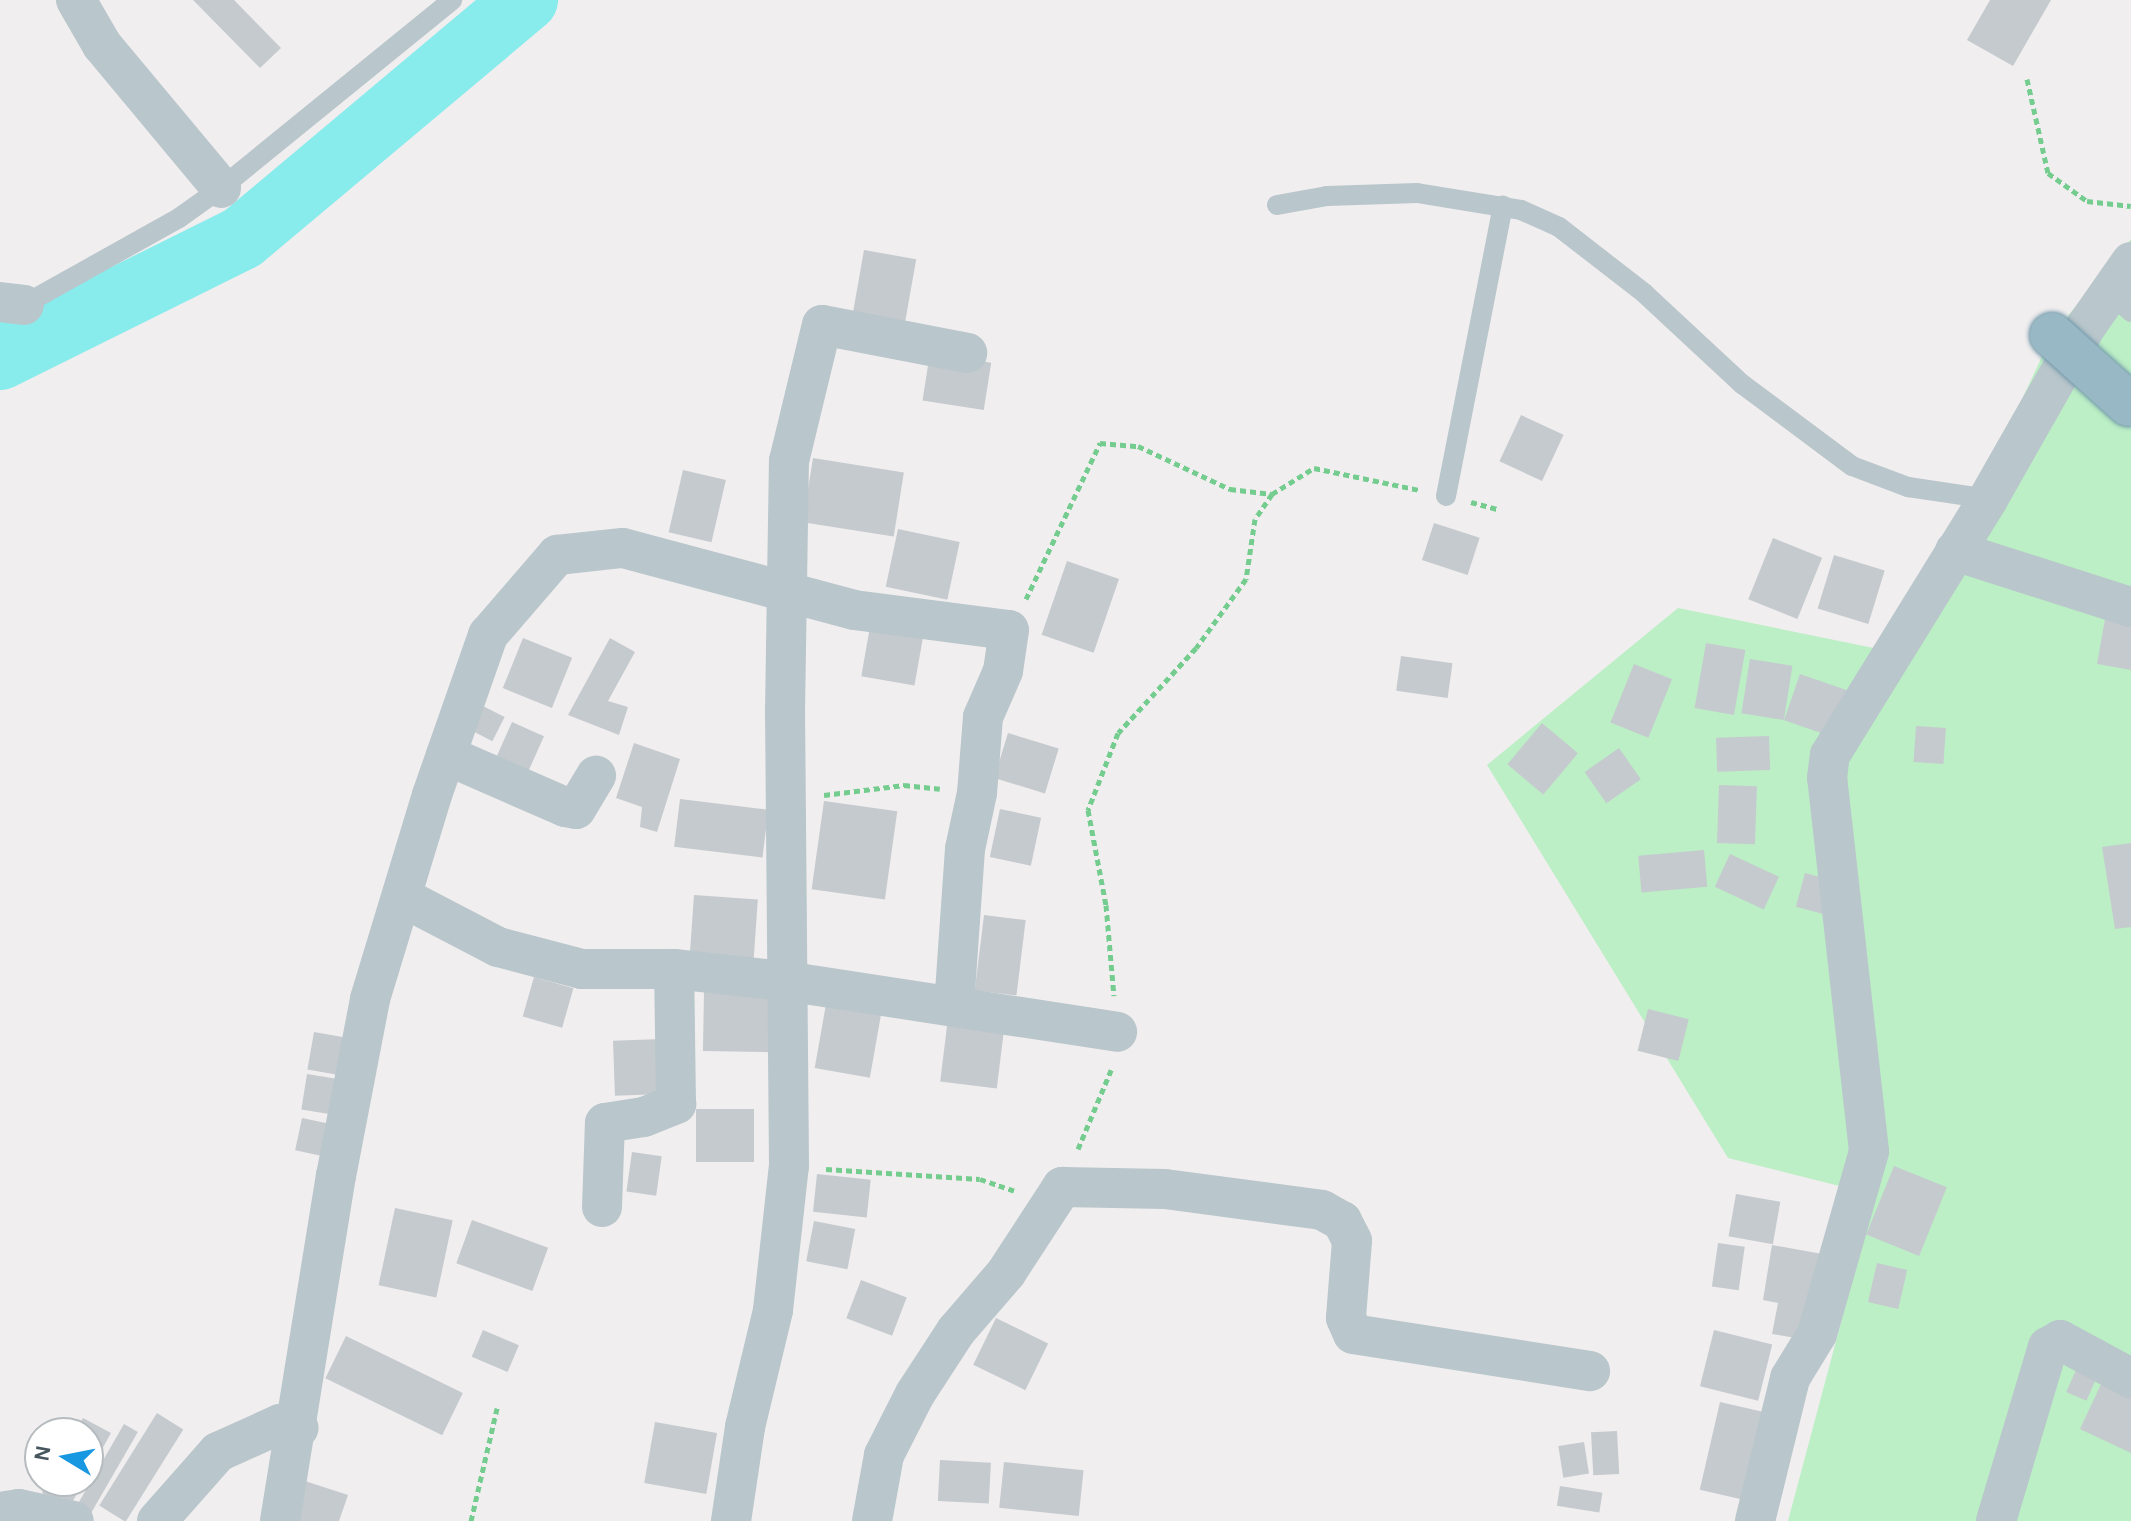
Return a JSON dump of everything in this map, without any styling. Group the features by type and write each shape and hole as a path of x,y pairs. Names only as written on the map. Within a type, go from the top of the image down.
{"highway":[{"path":"2052,335 2129,404"}],"street":[{"path":"76,0 102,45 221,188"},
{"path":"1755,1521 1790,1378 1817,1334 1869,1151 1827,778 1830,755 1955,551 2124,288"},
{"path":"731,1521 745,1427 773,1310 789,1166 785,981 789,461 822,325 967,353"},
{"path":"280,1521 299,1428 336,1176 370,999 404,898 446,755 488,635 557,555 623,548 854,610 1009,630 1003,671 983,717 977,793 965,849 954,1006"},
{"path":"1955,551 2131,607"},
{"path":"446,755 576,809 596,776"},
{"path":"404,898 512,951 582,969 674,969 785,981 1117,1032"},
{"path":"602,1207 605,1123 644,1117 676,1104 674,969"},
{"path":"872,1521 884,1455 915,1394 956,1331 1006,1273 1057,1195 1165,1189 1322,1210 1342,1221 1352,1241 1346,1318 1353,1334 1590,1371"},
{"path":"1996,1521 2048,1347 2060,1340 2131,1378"},
{"path":"157,1521 218,1452 280,1424 299,1428"},
{"path":"0,1512 19,1509 74,1521"}],"lane":[{"path":"8,308 221,188 452,0"},
{"path":"1277,205 1327,196 1417,193 1503,206 1559,227 1644,293 1742,384 1852,466 1908,487 1988,499"},
{"path":"1446,496 1503,206"}],"path":[{"path":"2027,79 2048,173 2087,201 2131,206"},
{"path":"1009,630 1100,443 1138,446 1230,489 1272,494"},
{"path":"789,1166 980,1179 1057,1195 1110,1074 1117,1032 1106,905 1088,810 1118,733 1196,648 1246,579 1255,519 1272,494 1314,468 1498,509"},
{"path":"787,790 834,797 904,785 977,793"},
{"path":"471,1521 497,1408"}],"green space":[{"path":"2131,239 2131,1521 1788,1521 1875,1195 1728,1158 1487,765 1678,608 1903,654 2052,335"}],"building":[{"path":"193,0 234,0 281,48 260,68"},
{"path":"1990,0 2051,0 2013,66 1967,40"},
{"path":"864,250 916,259 905,323 853,314"},
{"path":"930,353 991,363 984,410 922,400"},
{"path":"1521,415 1564,435 1542,481 1499,461"},
{"path":"813,458 904,472 894,537 803,522"},
{"path":"683,470 726,480 711,542 669,532"},
{"path":"1434,523 1480,538 1468,575 1422,560"},
{"path":"898,529 960,542 947,600 886,587"},
{"path":"1773,538 1822,558 1797,619 1748,599"},
{"path":"1834,555 1885,570 1868,624 1818,609"},
{"path":"1067,561 1119,579 1094,653 1042,635"},
{"path":"2105,619 2131,624 2131,670 2097,664"},
{"path":"871,621 924,630 914,686 861,676"},
{"path":"523,638 572,658 552,708 503,688"},
{"path":"610,638 635,652 608,701 628,707 619,735 568,715"},
{"path":"1706,643 1745,650 1734,715 1695,708"},
{"path":"1401,656 1452,663 1448,698 1396,691"},
{"path":"1750,659 1792,666 1784,720 1741,713"},
{"path":"1634,664 1672,679 1648,738 1610,722"},
{"path":"1800,674 1850,691 1834,738 1784,720"},
{"path":"477,703 505,717 492,741 465,727"},
{"path":"512,722 544,736 524,780 492,766"},
{"path":"1542,723 1578,753 1543,795 1507,764"},
{"path":"1916,726 1946,728 1943,764 1913,762"},
{"path":"1008,733 1059,748 1045,793 994,778"},
{"path":"1769,736 1770,770 1717,772 1716,738"},
{"path":"634,743 680,759 657,832 640,827 642,807 616,798"},
{"path":"1619,748 1641,779 1606,803 1585,772"},
{"path":"1719,785 1757,786 1755,844 1717,843"},
{"path":"680,799 768,810 762,857 674,847"},
{"path":"824,801 897,811 885,899 812,889"},
{"path":"1000,809 1041,818 1031,866 990,857"},
{"path":"2131,843 2131,927 2115,929 2102,847"},
{"path":"1704,850 1707,887 1641,893 1638,856"},
{"path":"1730,854 1779,877 1764,909 1715,887"},
{"path":"1805,873 1838,882 1829,916 1796,907"},
{"path":"694,895 758,899 754,961 690,957"},
{"path":"984,915 1026,920 1016,996 975,990"},
{"path":"534,977 573,988 562,1028 523,1016"},
{"path":"704,991 771,992 770,1052 703,1051"},
{"path":"826,1004 881,1014 870,1078 815,1068"},
{"path":"1648,1009 1689,1019 1678,1061 1638,1051"},
{"path":"948,1018 1005,1025 997,1088 940,1082"},
{"path":"314,1032 352,1039 346,1076 307,1069"},
{"path":"662,1039 664,1094 615,1096 613,1041"},
{"path":"307,1074 343,1080 337,1115 301,1110"},
{"path":"696,1109 754,1109 754,1162 696,1162"},
{"path":"302,1118 335,1125 328,1157 295,1150"},
{"path":"632,1152 662,1156 656,1196 626,1192"},
{"path":"1894,1166 1947,1187 1919,1256 1866,1235"},
{"path":"817,1174 871,1180 867,1217 813,1212"},
{"path":"1736,1194 1780,1202 1773,1244 1729,1236"},
{"path":"395,1208 453,1220 436,1298 379,1285"},
{"path":"472,1220 548,1248 532,1291 456,1263"},
{"path":"814,1221 855,1229 847,1269 806,1261"},
{"path":"1718,1243 1745,1247 1739,1290 1712,1287"},
{"path":"1772,1245 1828,1255 1808,1340 1772,1334 1778,1303 1763,1300"},
{"path":"1877,1263 1907,1270 1898,1309 1868,1302"},
{"path":"861,1280 907,1298 892,1336 846,1318"},
{"path":"996,1318 1048,1343 1025,1390 973,1365"},
{"path":"483,1330 519,1345 508,1372 472,1357"},
{"path":"1714,1330 1772,1345 1758,1401 1700,1386"},
{"path":"346,1336 463,1393 442,1435 325,1378"},
{"path":"2076,1370 2096,1379 2086,1401 2066,1392"},
{"path":"2102,1382 2131,1395 2131,1453 2080,1429"},
{"path":"1720,1402 1765,1412 1745,1500 1700,1490"},
{"path":"157,1413 183,1429 126,1521 99,1505"},
{"path":"655,1422 717,1433 706,1494 644,1483"},
{"path":"124,1424 138,1432 104,1491 104,1459"},
{"path":"104,1429 111,1433 104,1445"},
{"path":"1617,1431 1619,1474 1593,1475 1591,1432"},
{"path":"1584,1442 1589,1474 1563,1478 1558,1446"},
{"path":"940,1460 991,1463 989,1504 938,1501"},
{"path":"1004,1462 1084,1470 1079,1516 999,1508"},
{"path":"305,1481 348,1495 339,1521 291,1521"},
{"path":"1560,1486 1602,1493 1599,1512 1557,1506"},
{"path":"49,1497 75,1497 69,1508"},
{"path":"82,1497 100,1497 91,1513 78,1505"}],"waterway":[{"path":"0,358 242,238 526,0"}]}
